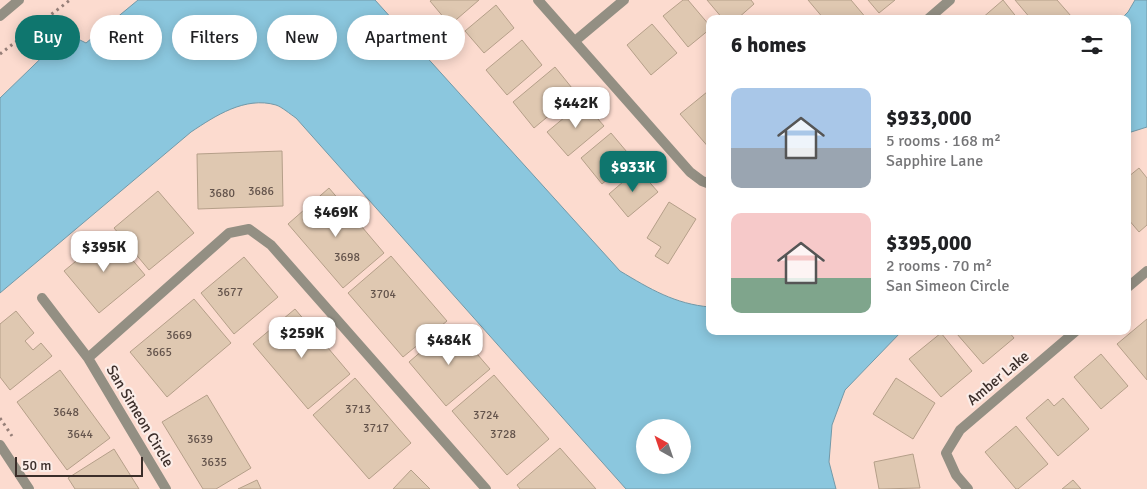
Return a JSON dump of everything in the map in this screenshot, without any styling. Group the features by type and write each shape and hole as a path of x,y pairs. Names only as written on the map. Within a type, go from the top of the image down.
{"street":[{"path":"0,16 19,0"},
{"path":"538,0 690,172 706,182"},
{"path":"575,41 624,0"},
{"path":"933,15 950,0"},
{"name":"San Simeon Circle","path":"88,358 229,233 249,229 271,245 486,489"},
{"path":"1131,284 1147,271"},
{"name":"San Simeon Circle","path":"42,298 88,358 166,489"},
{"name":"Amber Lake","path":"968,489 956,475 946,453 960,430 1071,335"},
{"path":"0,445 29,489"}],"path":[{"path":"0,54 70,0"}],"water":[{"path":"138,0 375,0 389,15 347,15 347,60 429,60 620,271 652,290 685,303 706,306 706,335 898,335 845,390 832,425 829,462 836,489 626,489 296,118 276,105 253,103 242,105 220,114 191,132 0,293 0,98 39,60 80,60 80,40 86,43 90,40 90,60 162,60 162,15 120,15"},
{"path":"1135,0 1147,0 1147,127 1131,132 1131,15 1125,15"}],"building":[{"path":"479,0 462,15 442,15 430,1"},
{"path":"683,0 688,0 706,21 706,32 688,47 663,16"},
{"path":"707,0 751,0 754,4 742,15 720,15"},
{"path":"808,0 851,0 864,15 821,15"},
{"path":"868,0 895,0 879,13"},
{"path":"1003,0 1015,15 986,15"},
{"path":"1015,0 1057,0 1070,15 1028,15"},
{"path":"496,5 514,28 484,53 465,31"},
{"path":"652,24 677,53 651,75 627,45"},
{"path":"522,40 542,65 507,95 486,70"},
{"path":"555,67 576,93 534,128 513,102"},
{"path":"706,93 706,144 680,114"},
{"path":"583,102 604,126 568,156 547,132"},
{"path":"611,133 632,158 602,184 581,158"},
{"path":"282,151 283,206 198,209 197,154"},
{"path":"1139,168 1147,178 1147,225 1139,232 1131,223 1131,175"},
{"path":"638,169 658,192 628,217 609,194"},
{"path":"329,188 384,253 343,288 288,224"},
{"path":"158,191 194,233 149,270 114,228"},
{"path":"669,202 696,219 668,264 655,256 661,247 647,238"},
{"path":"110,233 145,275 99,313 64,271"},
{"path":"391,256 447,321 403,357 348,293"},
{"path":"244,257 278,297 234,334 201,293"},
{"path":"194,299 231,343 167,397 130,352"},
{"path":"295,309 350,374 308,409 253,344"},
{"path":"16,311 34,333 25,341 33,350 41,343 52,356 10,390 0,377 0,324"},
{"path":"1147,319 1147,380 1117,344 1128,335 1131,335 1131,332"},
{"path":"452,325 490,369 446,406 409,362"},
{"path":"939,335 943,335 972,371 941,397 909,359"},
{"path":"958,335 1011,335 1014,338 983,364"},
{"path":"1101,354 1128,386 1101,409 1074,377"},
{"path":"60,370 110,438 67,470 17,402"},
{"path":"494,375 549,439 507,475 452,411"},
{"path":"355,378 411,443 369,479 313,415"},
{"path":"896,378 935,403 913,439 873,414"},
{"path":"207,395 251,468 216,489 203,489 162,422"},
{"path":"1063,398 1089,429 1058,456 1026,418 1048,399 1054,406"},
{"path":"1016,426 1048,464 1018,489 985,452"},
{"path":"560,448 596,489 520,489 517,485"},
{"path":"114,449 139,489 75,489 68,478"},
{"path":"913,454 920,488 879,489 874,462"},
{"path":"411,470 430,489 393,489"},
{"path":"257,480 261,489 238,489"},
{"path":"1073,480 1081,489 1062,489"}]}
